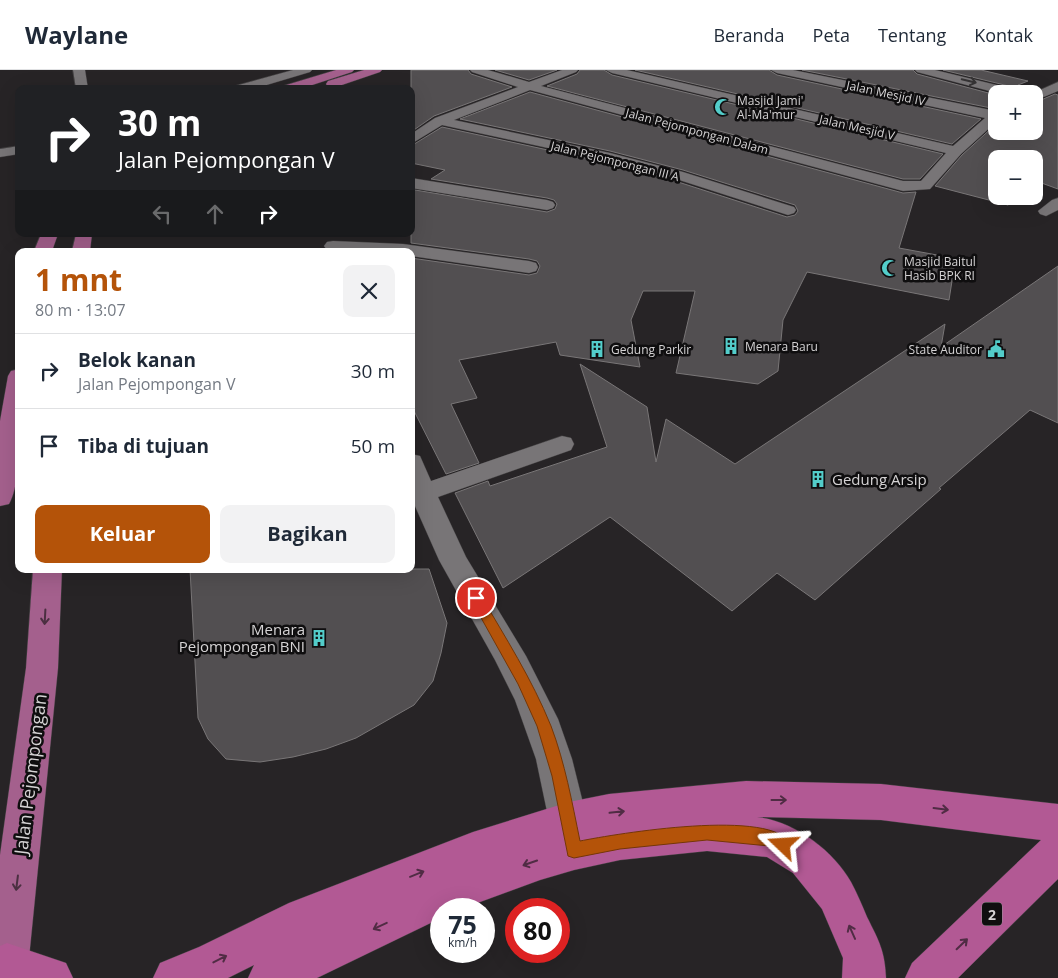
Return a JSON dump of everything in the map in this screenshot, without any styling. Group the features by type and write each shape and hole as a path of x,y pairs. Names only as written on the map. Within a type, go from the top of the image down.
{"highway":[{"path":"270,978 571,835 609,813 746,799 816,800 881,802 1058,823"},
{"path":"175,978 212,963 289,924 473,852 571,835 620,841 707,832 772,838 807,859 836,895 864,957 864,978"},
{"name":"2","path":"927,978 1058,850"},
{"path":"6,972 50,978"}],"main road":[{"path":"300,85 348,70"},
{"path":"329,85 376,70"},
{"path":"270,80 281,85"},
{"path":"0,497 6,426 15,391"},
{"name":"Jalan Pejompongan","path":"6,972 42,668 47,573"}],"street":[{"path":"79,70 82,85"},
{"path":"253,85 306,70"},
{"name":"Jalan Pejompongan Dalam","path":"476,70 528,86 903,186 920,188 925,186 956,151"},
{"path":"415,137 440,121 572,70"},
{"name":"Jalan Mesjid V","path":"612,70 956,151"},
{"name":"Jalan Mesjid IV","path":"777,70 988,114"},
{"path":"921,70 988,87"},
{"path":"1043,93 1058,86"},
{"name":"Jalan Pejompongan III A","path":"440,121 605,156 678,175 788,210"},
{"path":"956,151 988,123"},
{"path":"0,153 15,151"},
{"path":"415,183 547,205"},
{"path":"333,244 389,248"},
{"path":"415,251 529,267"},
{"path":"562,444 417,478 453,560 524,682 544,726 560,776 571,835"}],"building":[{"path":"411,70 468,70 471,74 512,87 434,116 415,129 415,85 411,85"},
{"path":"495,70 557,70 529,80"},
{"path":"580,70 604,70 612,75 943,154 920,179 903,179 547,86 577,74"},
{"path":"635,70 769,70 777,75 981,119 952,144"},
{"path":"802,70 913,70 917,74 988,93 988,107"},
{"path":"943,70 981,70 1028,81 1018,85 1005,85"},
{"path":"530,92 903,193 916,192 899,248 937,255 937,258 955,262 949,300 807,272 783,320 778,371 758,384 676,373 695,291 643,291 631,320 640,367 560,355 556,342 459,360 477,398 451,404 479,463 446,474 415,413 415,259 529,275 537,273 540,266 537,261 529,259 411,243 411,237 415,237 415,190 547,212 555,209 557,204 554,200 547,198 431,179 445,170 415,164 415,144 442,127 603,162 672,180 787,217 795,215 798,211 795,205 683,170 610,151 460,119"},
{"path":"1055,94 1058,95 1058,189 1043,184 1043,150 988,150 988,200 935,186 962,155 988,131 988,140 1043,140 1043,99"},
{"path":"1058,266 1058,423 1030,410 939,488 941,489 815,600 777,573 732,611 610,517 503,588 455,493 488,481 490,486 607,447 580,364 647,407 656,462 666,419 735,464 945,324 941,347"},
{"name":"Menara Pejompongan BNI","path":"415,569 429,569 447,623 433,681 414,705 356,738 326,749 260,762 226,759 208,739 198,718 190,573 415,573"}],"place":[{"name":"Masjid Jami' Al-Ma'mur","path":"723,107"},
{"name":"Masjid Baitul Hasib BPK RI","path":"890,268"},
{"name":"Menara Baru","path":"731,346"},
{"name":"Gedung Parkir","path":"597,349"},
{"name":"State Auditor","path":"996,349"},
{"name":"Gedung Arsip","path":"818,479"},
{"name":"Menara Pejompongan BNI","path":"319,638"}],"route":[{"path":"476,598 524,682 544,726 560,776 574,850 620,841 707,832 772,838 783,845"}]}
